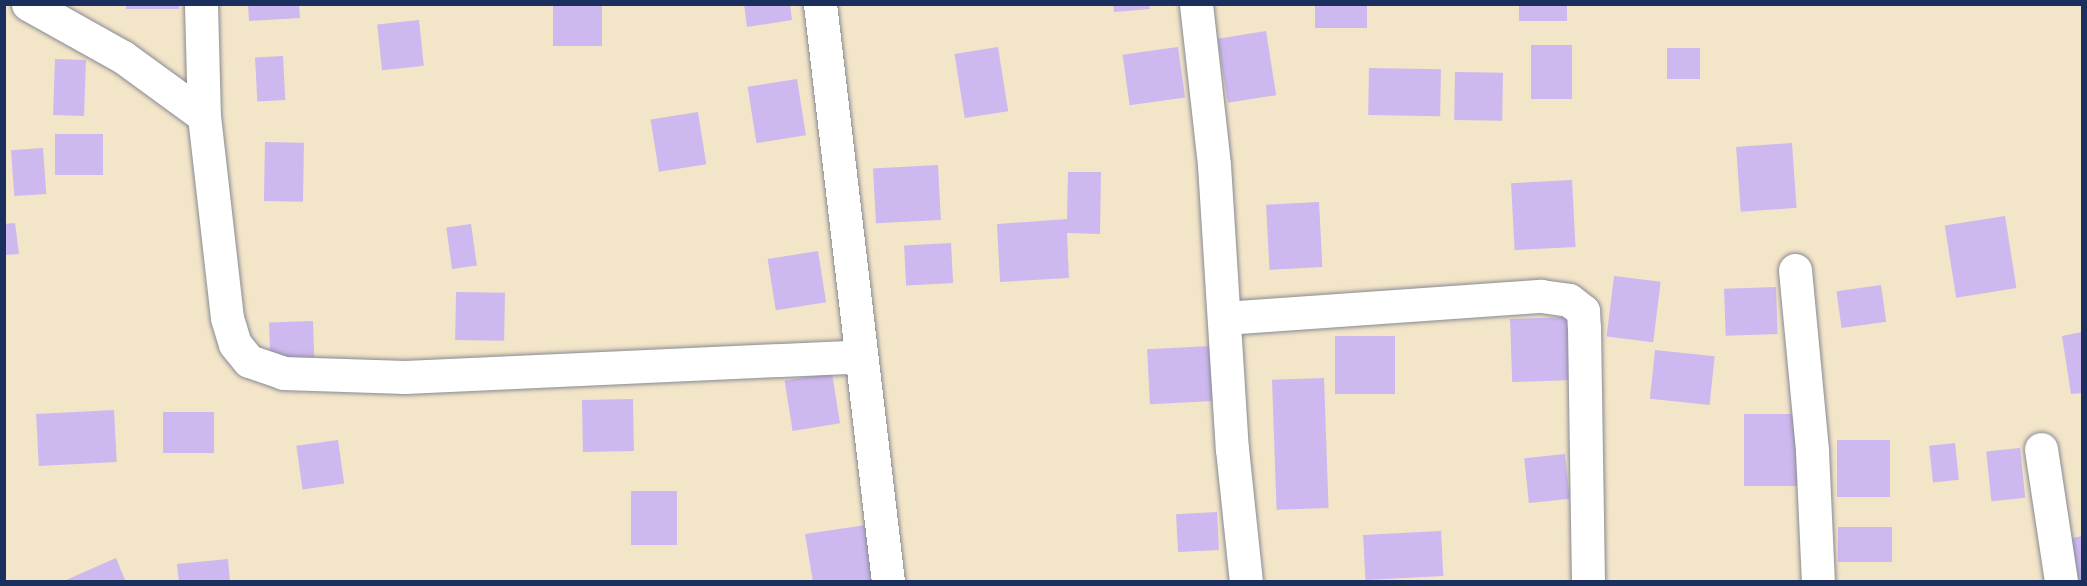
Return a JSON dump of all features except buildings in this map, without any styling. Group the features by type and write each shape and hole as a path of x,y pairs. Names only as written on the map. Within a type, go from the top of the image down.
{"street":[{"path":"28,4 123,57 204,116"},
{"path":"201,4 204,116 227,318 235,344 249,361 283,373 405,377 859,356"},
{"path":"820,4 859,356 888,582"},
{"path":"1196,4 1214,165 1246,582"},
{"path":"1795,270 1812,451 1818,582"},
{"path":"1224,318 1541,296 1569,300 1583,311 1588,582"},
{"path":"2041,449 2061,582"}]}
